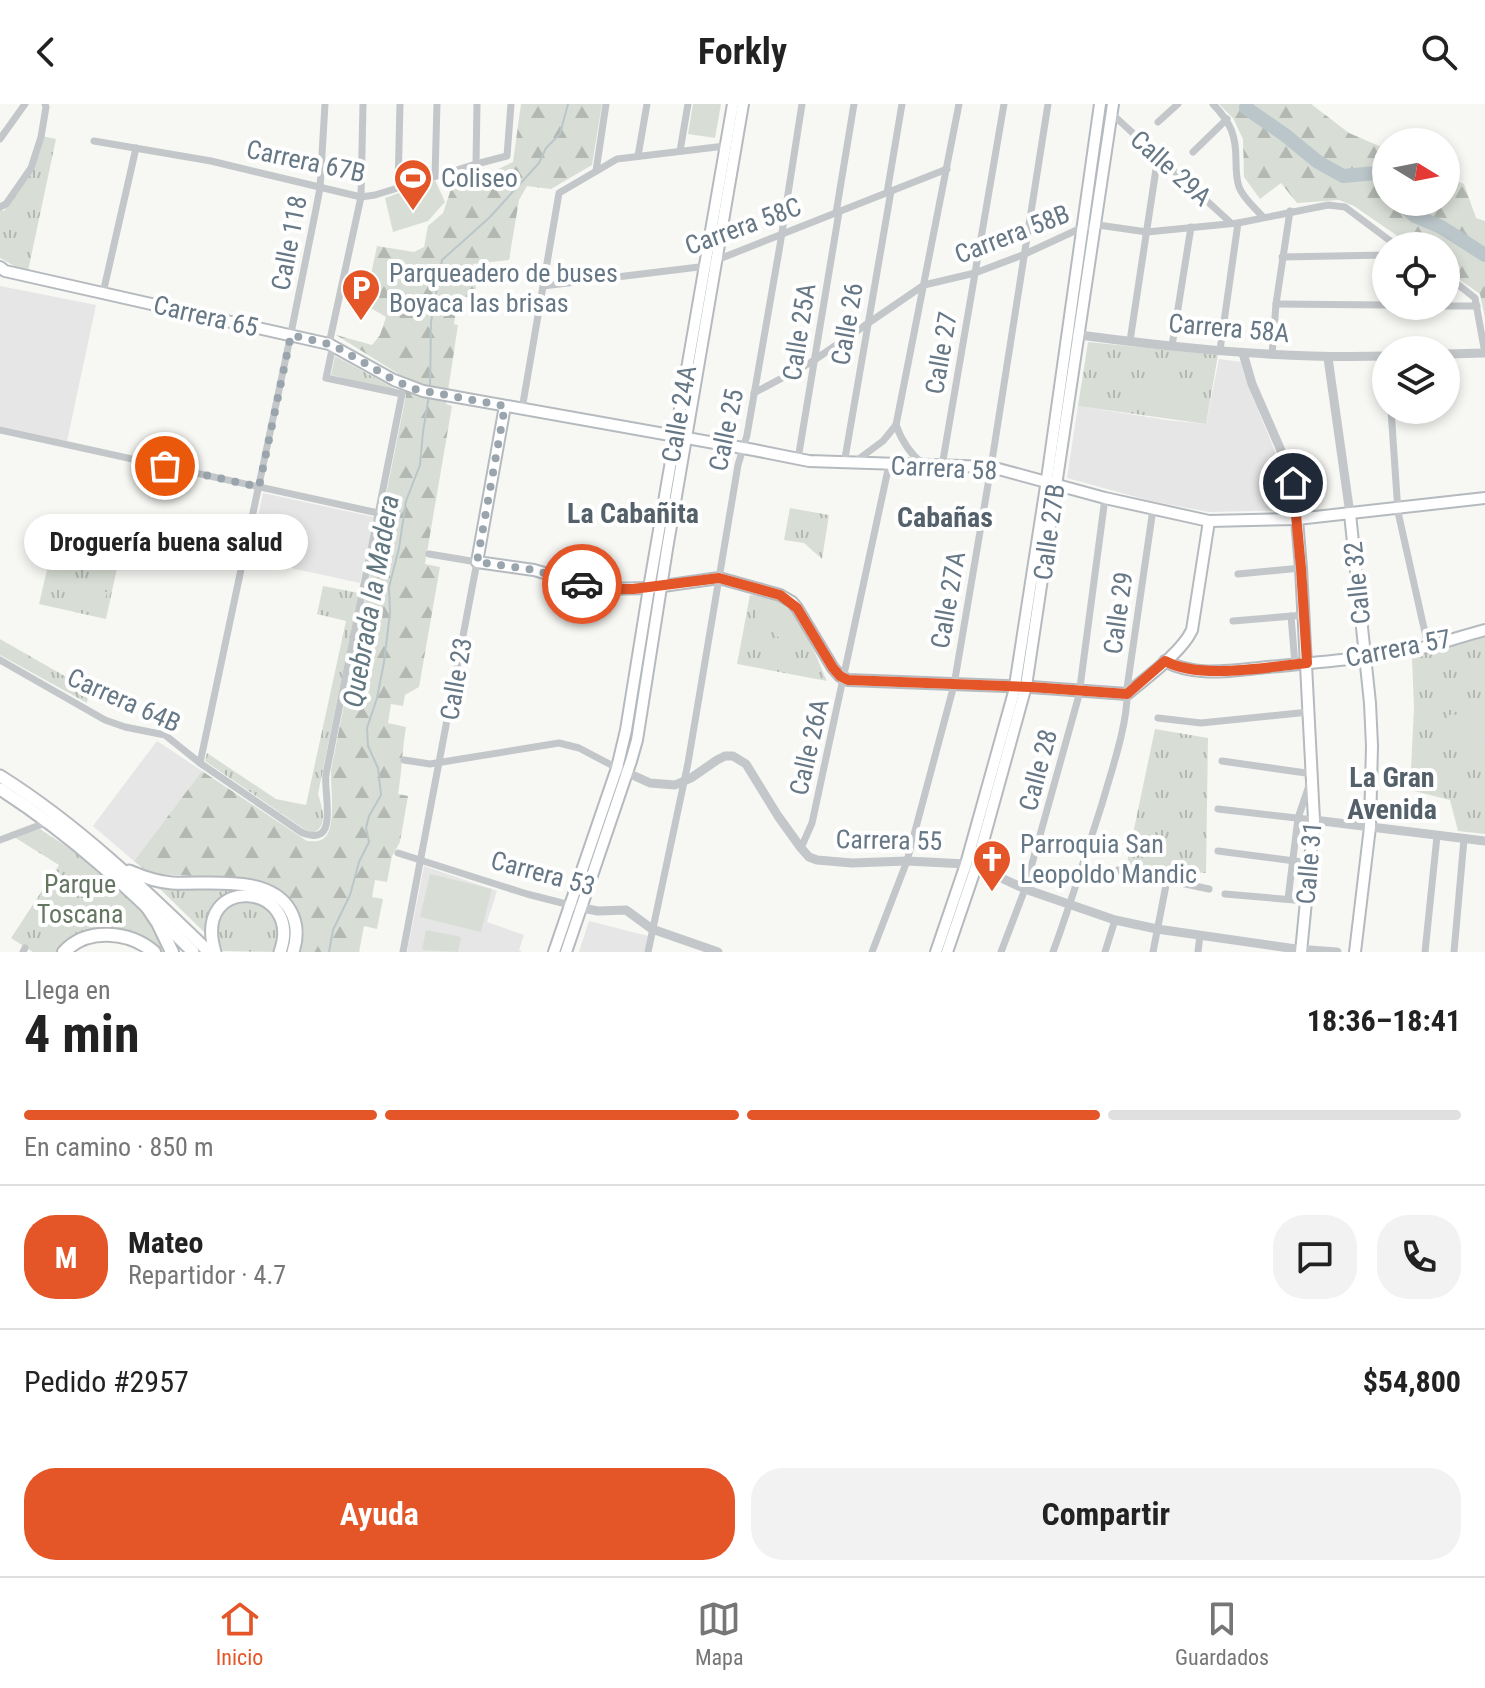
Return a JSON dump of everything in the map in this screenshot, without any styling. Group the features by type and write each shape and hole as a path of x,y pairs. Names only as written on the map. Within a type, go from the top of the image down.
{"highway":[{"path":"146,905 172,952"},
{"path":"64,952 82,939 113,935 134,939 154,952"}],"main road":[{"name":"Calle 24A","path":"566,952 576,907 622,770 639,730 705,266 725,146 737,104"},
{"name":"Calle 24A","path":"622,770 649,588 716,261 737,104"},
{"name":"Calle 27B","path":"947,952 1020,686 1088,227 1100,104"},
{"name":"Calle 27B","path":"1088,227 1112,109"},
{"name":"Carrera 65","path":"2,270 331,344 394,380 423,391 450,396"},
{"name":"Carrera 58","path":"450,396 798,459 847,464 991,467 1105,498 1209,521 1297,519 1485,498"},
{"name":"Calle 23","path":"477,562 505,406"},
{"name":"Calle 32","path":"1350,514 1372,746 1370,827 1355,952"},
{"name":"Calle 31","path":"1297,519 1304,615 1301,664 1309,712 1314,820 1301,951"},
{"path":"477,562 534,570 595,588 649,588 719,578 780,595 792,602 802,614 833,668 844,679 853,681 1020,686 1127,694 1189,637 1209,521"},
{"name":"Carrera 57","path":"1165,661 1186,669 1213,672 1301,664 1428,646 1485,630"},
{"path":"0,776 67,822 212,952"},
{"path":"0,789 99,862 193,952"},
{"name":"Calle 27B","path":"936,952 971,866"},
{"path":"119,867 159,881 250,885 272,892 281,897 296,923 293,952"},
{"path":"212,952 211,928 217,909 232,897 244,895 262,899 278,911 284,930 280,952"},
{"name":"Calle 24A","path":"554,952 576,907"}],"street":[{"path":"0,139 25,104"},
{"path":"3,206 31,168 41,137 45,104"},
{"name":"Calle 118","path":"200,763 320,188 325,104"},
{"path":"0,430 378,513 402,394 326,378 361,197 363,104"},
{"path":"398,187 400,104"},
{"path":"435,176 437,104"},
{"path":"476,164 477,104"},
{"name":"Carrera 67B","path":"94,141 211,161 361,197 507,156 511,104"},
{"path":"596,171 606,104"},
{"path":"638,156 647,104"},
{"path":"680,151 688,104"},
{"name":"Calle 25","path":"648,952 685,782 802,104"},
{"name":"Calle 25A","path":"798,459 854,104"},
{"name":"Calle 26","path":"847,464 902,104"},
{"path":"847,464 878,446 896,425 959,104"},
{"name":"Calle 27","path":"942,466 1004,104"},
{"name":"Calle 27A","path":"872,952 907,861 954,685 1048,104"},
{"path":"1158,122 1178,104"},
{"path":"1213,104 1227,119 1233,132 1240,191 1263,217"},
{"name":"Calle 29A","path":"1112,109 1158,156 1234,223 1220,350"},
{"path":"1193,152 1227,119"},
{"path":"522,409 559,193 617,159 725,146"},
{"path":"103,293 136,148"},
{"path":"1130,341 1158,156"},
{"name":"Carrera 58C","path":"543,286 705,266 947,169"},
{"name":"Carrera 58B","path":"754,393 815,360 924,285 975,273 1088,227 1098,225 1147,232 1234,223 1328,205 1345,207 1378,232"},
{"path":"1272,355 1290,211"},
{"path":"1172,346 1191,227"},
{"path":"1282,257 1372,255"},
{"path":"1460,286 1475,298 1485,353 1460,354"},
{"path":"1276,304 1372,305"},
{"path":"1460,306 1477,306"},
{"name":"Carrera 58A","path":"1073,335 1243,353 1328,358 1372,356"},
{"name":"Calle 31","path":"1243,353 1252,384 1290,471 1297,519"},
{"name":"Calle 32","path":"1328,358 1350,514"},
{"path":"1392,424 1397,508 1428,646"},
{"path":"896,425 909,451 925,465"},
{"name":"Calle 26A","path":"801,848 812,823 889,465"},
{"name":"Calle 28","path":"1001,952 1025,889 1080,691 1105,498"},
{"name":"Calle 29","path":"1053,952 1112,771 1127,708 1153,509"},
{"name":"Carrera 64B","path":"0,660 105,720 165,735 200,763 308,835 321,833 327,822 324,783 378,513"},
{"path":"429,554 477,562"},
{"name":"Calle 23","path":"403,952 477,562"},
{"path":"1238,574 1301,568"},
{"path":"1233,621 1304,615"},
{"name":"Calle 31","path":"1291,616 1301,664"},
{"path":"1158,718 1201,723 1309,712"},
{"path":"404,760 430,764 559,743 579,748 640,780 662,785 685,782"},
{"name":"Carrera 55","path":"685,782 725,756 741,759 801,848 817,860 852,863 907,861 971,866 1025,889 1115,920 1301,951 1337,952"},
{"path":"1222,761 1313,774"},
{"name":"Calle 31","path":"1288,899 1298,818 1313,774"},
{"path":"1218,809 1485,841"},
{"path":"0,840 48,822"},
{"path":"1425,952 1437,836"},
{"path":"1454,952 1464,839"},
{"path":"1218,851 1310,863"},
{"name":"Carrera 53","path":"398,853 576,907 598,911 626,910 652,929 718,952"},
{"path":"1118,870 1209,889"},
{"path":"1153,952 1167,880"},
{"path":"1225,894 1306,901"},
{"path":"1105,952 1115,920"},
{"path":"1198,952 1200,935"}],"shaded area":[{"path":"0,286 96,305 67,441 0,426"},
{"path":"1219,359 1241,362 1284,473 1290,510 1209,512 1151,501 1067,478 1078,406 1206,424"},
{"path":"263,493 374,517 360,583 249,559"},
{"path":"157,741 202,771 134,861 93,826"},
{"path":"424,866 497,891 487,922 524,935 519,950 522,952 407,952"},
{"path":"589,921 648,936 645,952 579,952"}],"green space":[{"path":"521,104 602,104 592,165 551,189 527,186 519,200 509,260 473,264 477,298 458,296 454,324 458,325 446,404 452,406 425,564 440,567 419,687 405,695 403,706 391,704 388,723 406,727 398,794 408,796 400,842 392,856 387,882 375,880 372,897 383,899 377,929 364,926 359,952 301,952 304,932 299,916 292,901 272,886 249,879 157,874 145,870 134,861 202,771 307,841 319,841 330,829 331,770 406,395 397,373 336,335 372,345 380,335 386,317 362,303 377,246 414,252 424,247 428,226 443,213 453,183 513,162"},
{"path":"693,104 721,104 715,138 688,134"},
{"path":"1219,104 1311,104 1349,133 1372,143 1372,216 1460,216 1460,182 1464,184 1476,218 1485,221 1485,318 1480,294 1460,280 1460,232 1392,232 1354,206 1339,200 1297,203 1281,183 1260,199 1244,177 1243,139 1233,118"},
{"path":"42,136 56,139 28,271 0,258 0,209 4,211 33,169"},
{"name":"Coliseo","path":"435,180 445,202 428,221 393,232 385,198"},
{"path":"1088,342 1218,355 1206,424 1078,406"},
{"path":"335,356 401,392 331,375"},
{"path":"1153,387 1197,397 1191,421 1147,410"},
{"path":"790,508 829,515 822,559 804,543 784,540"},
{"path":"51,553 117,568 106,619 39,604"},
{"path":"67,583 107,592 102,614 63,606"},
{"path":"323,586 359,593 318,794 323,821 313,833 205,761 207,753 276,799 306,805 346,621 317,614"},
{"path":"750,595 774,599 789,608 808,638 827,681 737,664"},
{"path":"769,601 798,628 785,643 755,617"},
{"path":"1485,635 1485,834 1458,831 1450,800 1410,790 1414,708 1412,657"},
{"path":"0,639 89,690 87,703 0,655"},
{"path":"1485,714 1485,738 1449,739 1448,715"},
{"path":"1155,729 1208,738 1206,873 1126,867"},
{"name":"Parque Toscana","path":"40,829 95,866 121,888 143,913 165,952 135,934 115,930 94,931 73,937 57,952 33,952 11,938 59,865 14,837"},
{"path":"430,874 492,889 481,932 420,917"},
{"path":"157,886 252,890 218,901 209,913 205,933"},
{"path":"243,899 262,906 274,917 278,932 274,952 223,951 219,935 221,919 229,907"},
{"path":"426,930 461,937 458,952 422,950"}],"waterway":[{"name":"Quebrada la Madera","path":"430,389 431,322 442,260 489,218 539,163 546,148 560,134 568,104"},
{"path":"1247,104 1246,108 1318,162 1343,176 1372,173"},
{"path":"1415,216 1441,227 1485,255"},
{"name":"Quebrada la Madera","path":"329,952 333,930 350,895 359,862 369,842 366,828 369,816 381,795 378,768 368,746 367,728 384,662 390,613 389,587 406,501 420,465 429,395"}],"way so far":[{"path":"165,466 259,487 291,335 333,345 414,389 505,406 477,562 534,570 582,584"}],"place":[{"name":"Coliseo","path":"413,212"},
{"name":"Parqueadero de buses Boyaca las brisas","path":"361,322"},
{"name":"Droguería buena salud","path":"165,466"},
{"name":"Parroquia San Leopoldo Mandic","path":"992,893"}],"district":[{"name":"La Cabañita","path":"633,513"},
{"name":"Cabañas","path":"945,517"},
{"name":"La Gran Avenida","path":"1392,793"}],"route":[{"path":"582,584 595,588 633,589 719,578 780,595 797,608 833,668 848,680 1127,694 1165,661 1186,669 1213,672 1307,663 1293,483"}]}
